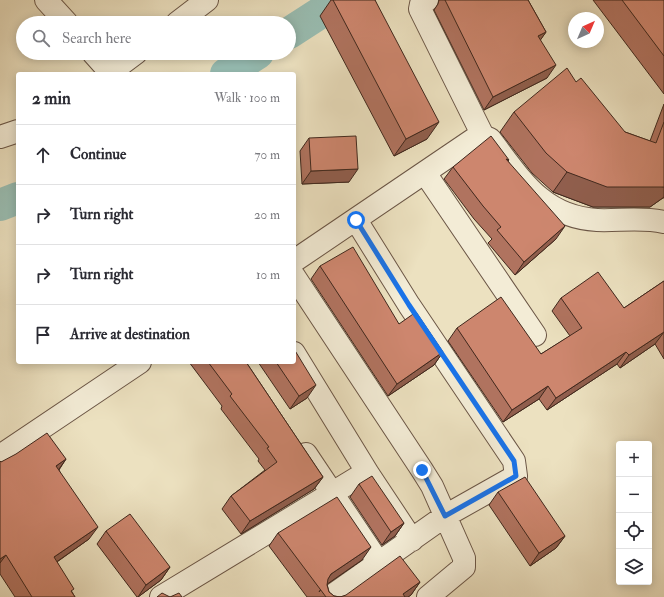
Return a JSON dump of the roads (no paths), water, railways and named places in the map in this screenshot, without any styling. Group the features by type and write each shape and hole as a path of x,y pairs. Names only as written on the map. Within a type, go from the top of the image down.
{"street":[{"path":"46,0 61,16"},
{"path":"185,16 207,0"},
{"path":"427,0 421,4 420,9 483,136"},
{"path":"99,60 108,72"},
{"path":"110,72 127,60"},
{"path":"0,137 16,132"},
{"path":"296,260 477,137 483,136 490,139 528,189 536,197 560,212 572,217 596,220 664,222"},
{"path":"425,173 535,335"},
{"path":"330,597 445,516 516,476 514,461 409,305 356,220"},
{"path":"296,279 422,470 464,558 464,567 428,597"},
{"path":"296,356 367,472 412,540"},
{"path":"0,456 137,364"},
{"path":"297,441 333,493 378,563"},
{"path":"161,597 367,472"}],"waterway":[{"path":"296,28 340,0"},
{"path":"229,72 247,60"},
{"path":"0,205 16,199"}]}
